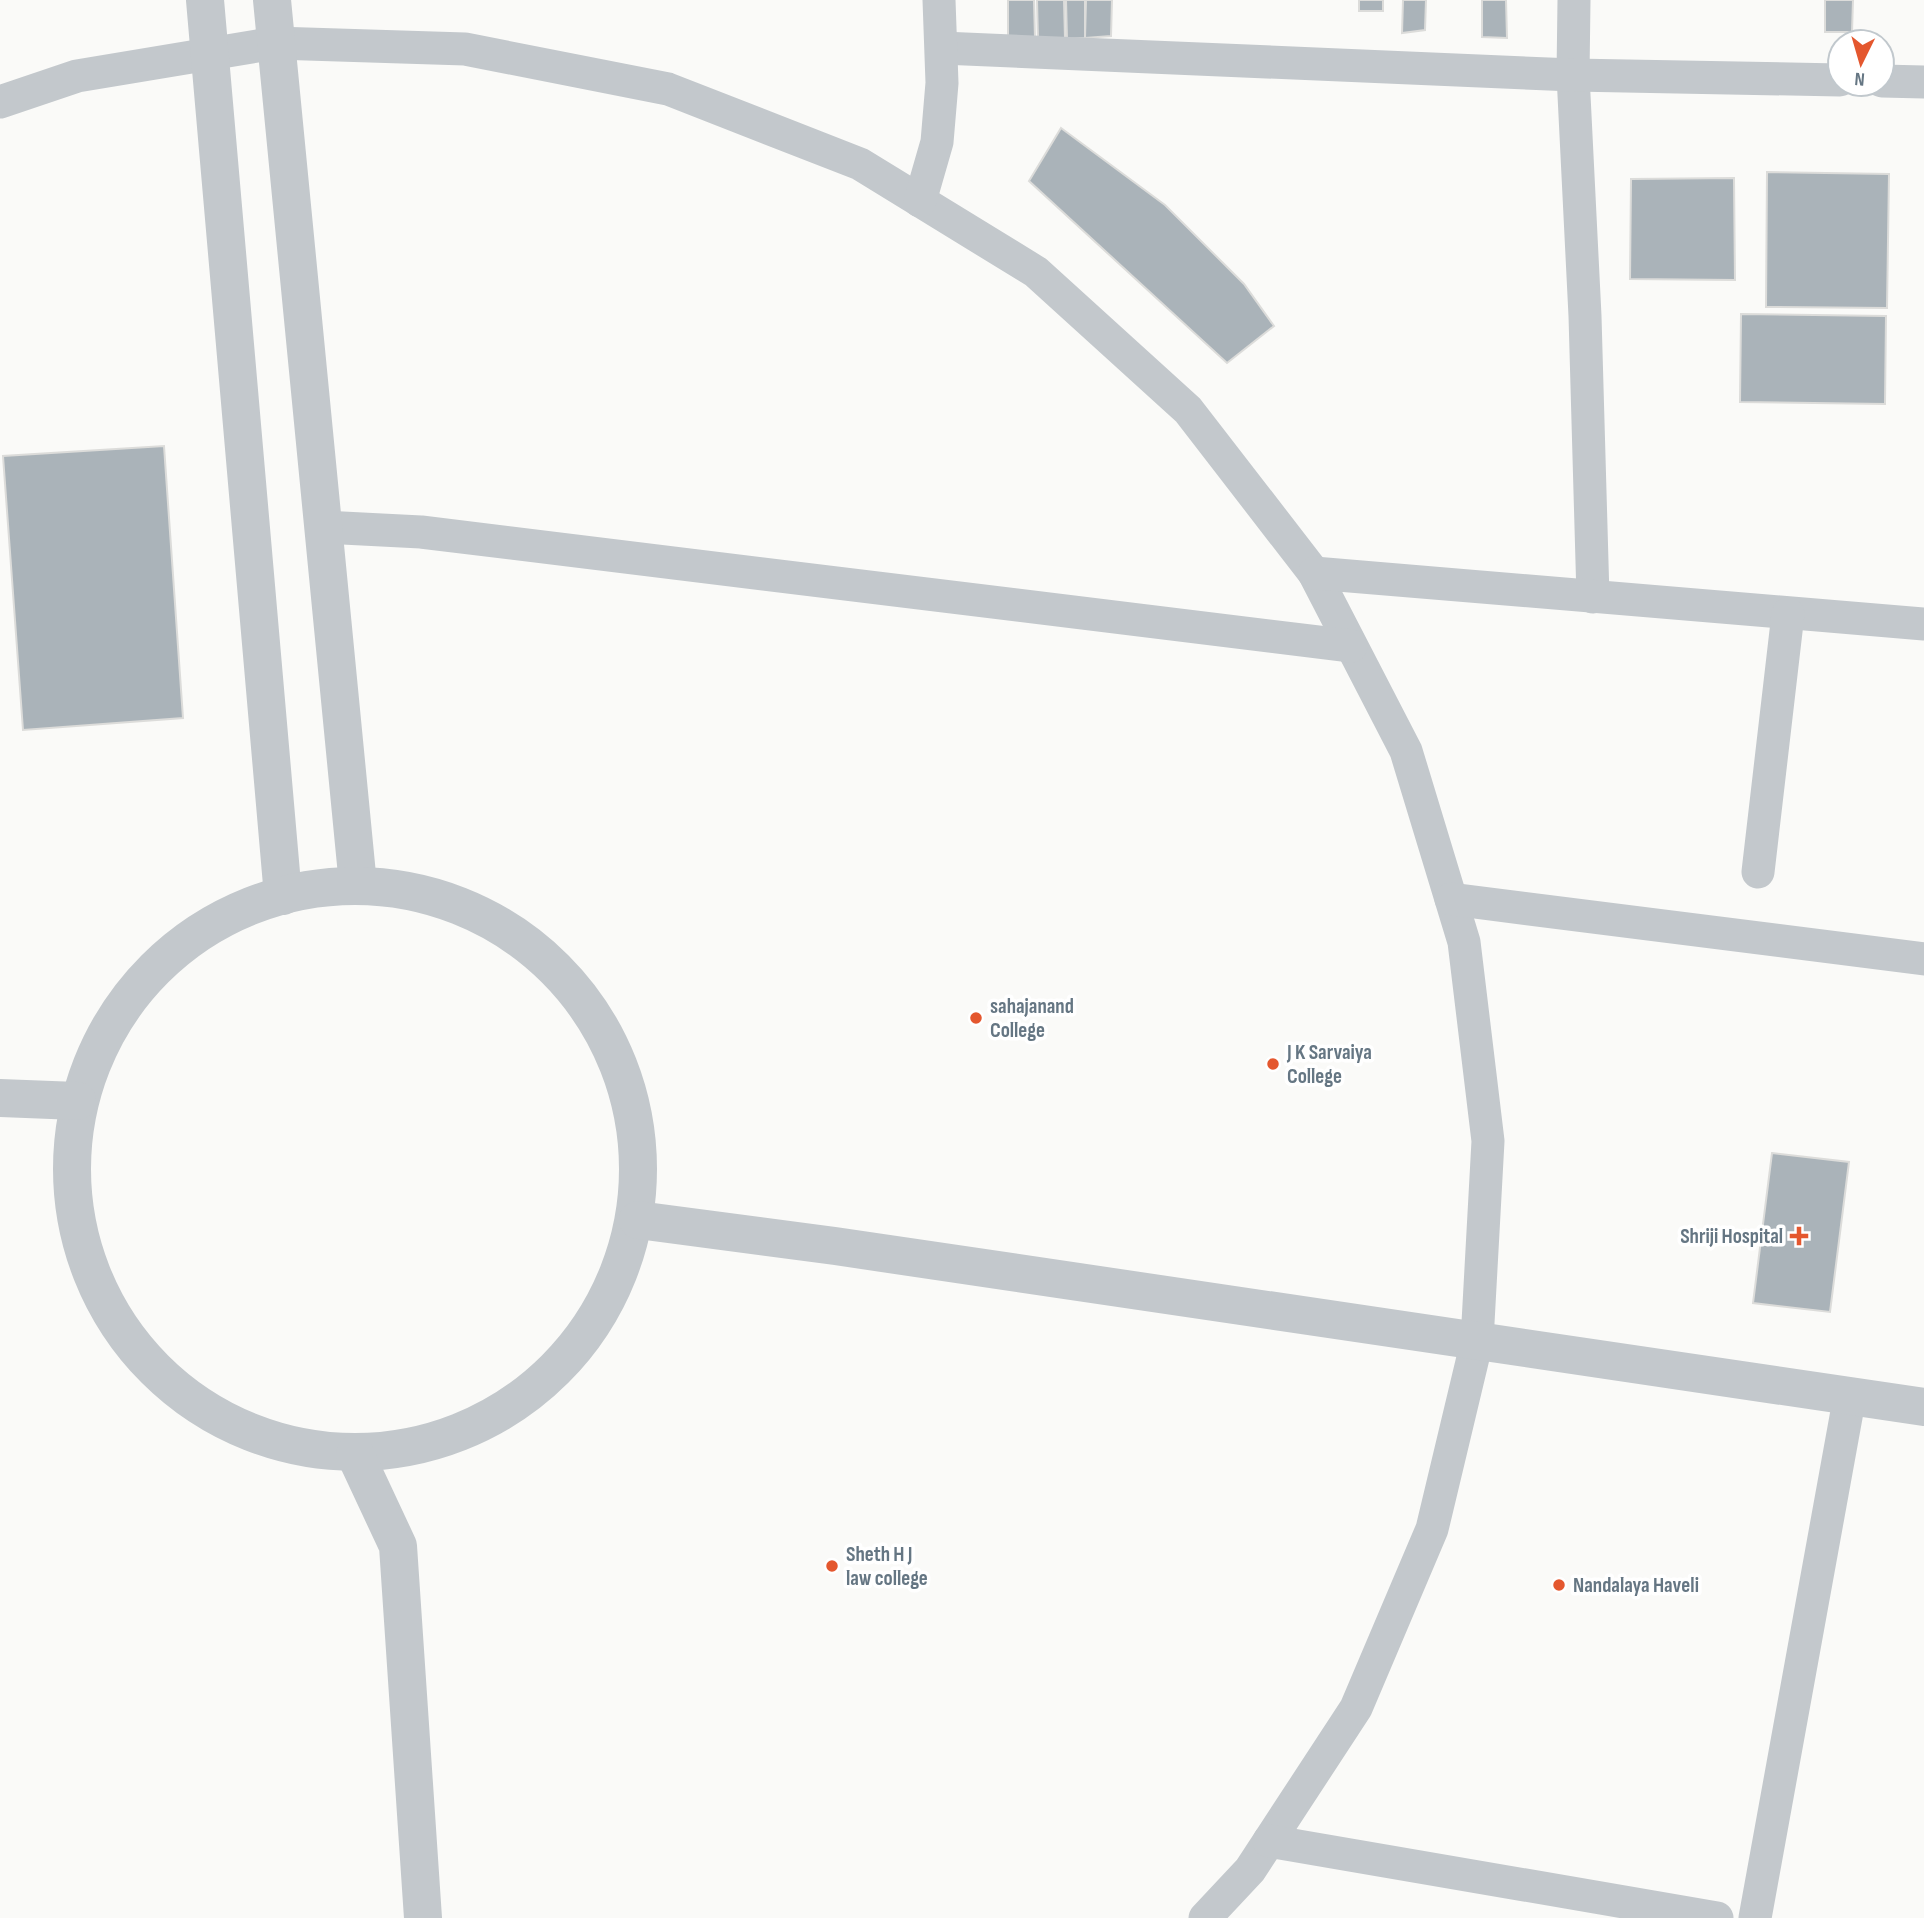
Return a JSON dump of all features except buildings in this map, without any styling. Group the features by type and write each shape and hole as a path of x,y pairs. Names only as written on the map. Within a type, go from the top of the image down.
{"street":[{"path":"205,0 282,896"},
{"path":"272,0 358,884"},
{"path":"920,201 937,142 942,83 939,0"},
{"path":"1574,0 1573,75 1585,316 1593,597"},
{"path":"0,102 77,76 275,43 465,49 668,89 860,164 1036,272 1188,410 1314,573 1406,751 1465,942 1488,1141 1476,1341 1432,1529 1356,1707 1250,1870 1205,1918"},
{"path":"942,48 1573,75 1826,80"},
{"path":"1896,81 1924,82"},
{"path":"323,527 435,534 1351,646"},
{"path":"1314,573 1924,624"},
{"path":"1758,872 1788,614"},
{"path":"358,884 455,902 541,952 604,1028 638,1121 638,1220 603,1312 539,1388 453,1437 355,1454 269,1440 192,1403 130,1344 88,1269 70,1186 77,1101 116,1014 180,944 264,899 282,896 358,884"},
{"path":"1451,900 1924,959"},
{"path":"0,1098 77,1101"},
{"path":"638,1220 835,1246 1924,1407"},
{"path":"1755,1918 1850,1395"},
{"path":"355,1454 398,1546 423,1918"},
{"path":"1269,1841 1717,1918"}],"place":[{"name":"sahajanand College","path":"976,1018"},
{"name":"J K Sarvaiya College","path":"1273,1064"},
{"name":"Shriji Hospital","path":"1799,1236"},
{"name":"Sheth H J law college","path":"832,1566"},
{"name":"Nandalaya Haveli","path":"1559,1585"}]}
